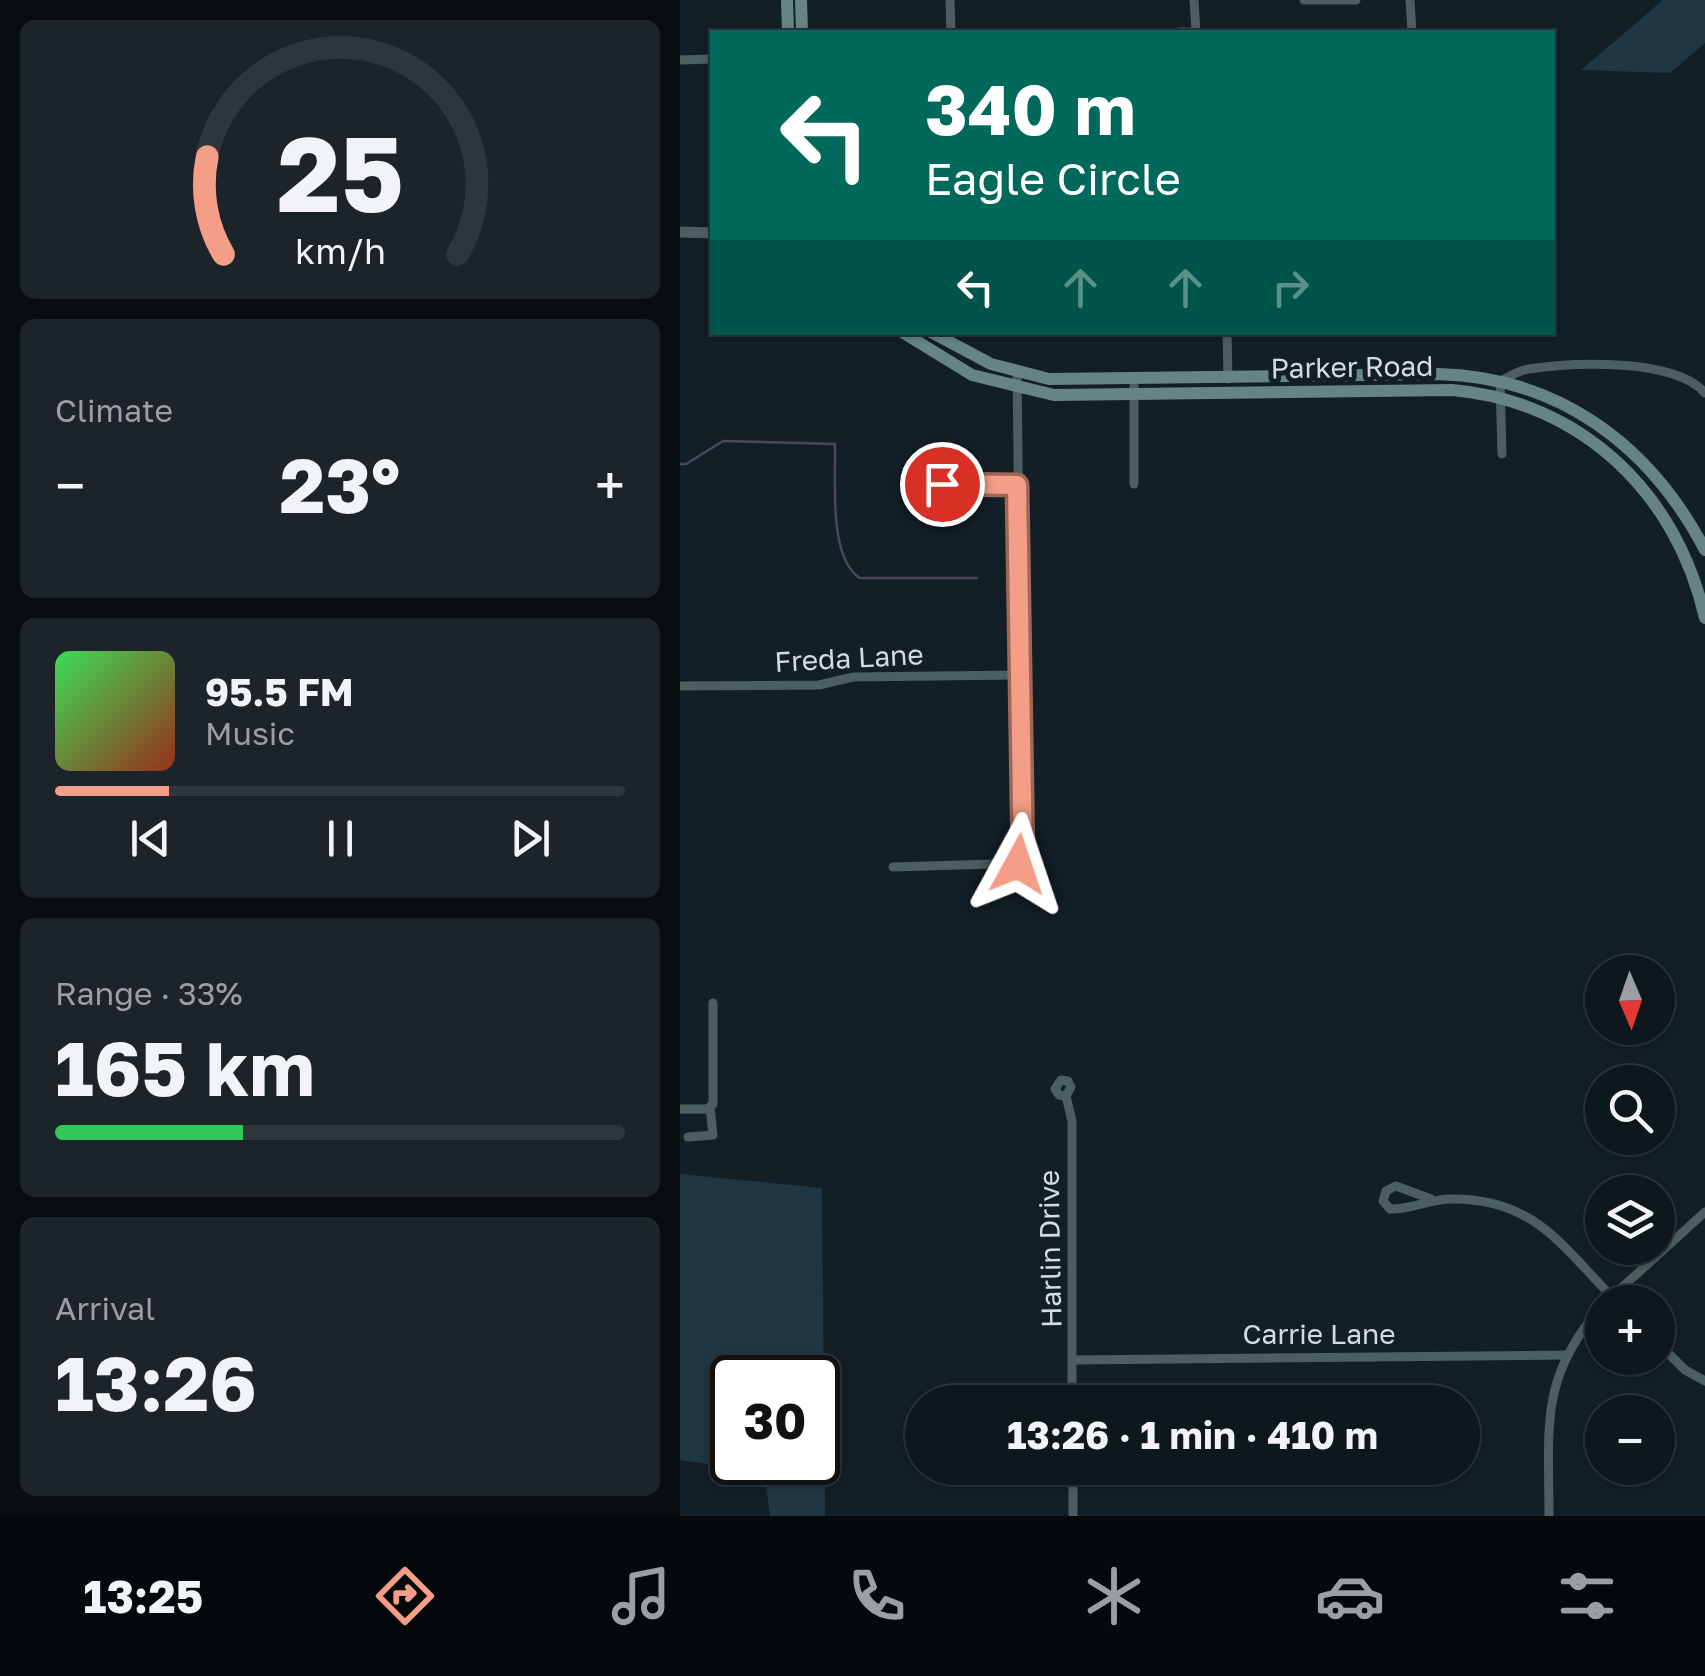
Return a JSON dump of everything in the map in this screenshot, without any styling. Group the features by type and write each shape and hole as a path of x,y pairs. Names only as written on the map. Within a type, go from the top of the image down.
{"main road":[{"path":"787,0 788,30"},
{"path":"800,0 802,30"},
{"name":"Parker Road","path":"907,335 972,376 1017,389 1072,397 1452,390 1500,398 1566,426 1610,454 1631,474 1666,519 1694,578 1705,618"},
{"name":"Parker Road","path":"936,335 967,354 1049,379 1438,374 1500,380 1548,397 1620,440 1662,480 1705,550"}],"street":[{"path":"950,0 951,30"},
{"path":"1194,0 1196,30"},
{"path":"1304,0 1356,0"},
{"path":"1410,0 1412,30"},
{"path":"680,60 710,59"},
{"path":"680,232 710,233"},
{"path":"1227,335 1228,379"},
{"path":"1502,454 1500,380 1528,368 1640,366 1680,373 1705,392"},
{"path":"893,868 1023,863 1017,372"},
{"path":"1134,380 1134,484"},
{"path":"942,484 1017,485"},
{"name":"Freda Lane","path":"680,686 820,685 853,677 1020,675"},
{"path":"688,1137 712,1134 712,1003"},
{"name":"Harlin Drive","path":"1066,1096 1072,1121 1073,1385"},
{"path":"680,1109 710,1107"},
{"path":"1431,1199 1396,1186 1386,1192 1383,1201 1390,1209 1398,1210 1431,1199 1474,1198 1518,1208 1552,1234 1595,1285"},
{"path":"1627,1285 1705,1212"},
{"path":"1548,1516 1549,1421 1565,1354 1585,1330"},
{"name":"Carrie Lane","path":"1074,1360 1565,1354"},
{"path":"1675,1360 1705,1381"},
{"path":"1072,1485 1073,1516"}],"shaded area":[{"path":"1663,0 1705,0 1705,43 1670,73 1581,70"},
{"path":"680,1174 822,1188 824,1355 710,1355 710,1464 680,1460"},
{"path":"766,1485 825,1485 825,1516 770,1516"}],"waterway":[{"path":"680,464 723,441 835,444 838,536 850,568 860,578 977,578"}],"route":[{"path":"942,484 1017,485 1023,863 1018,864"}]}
